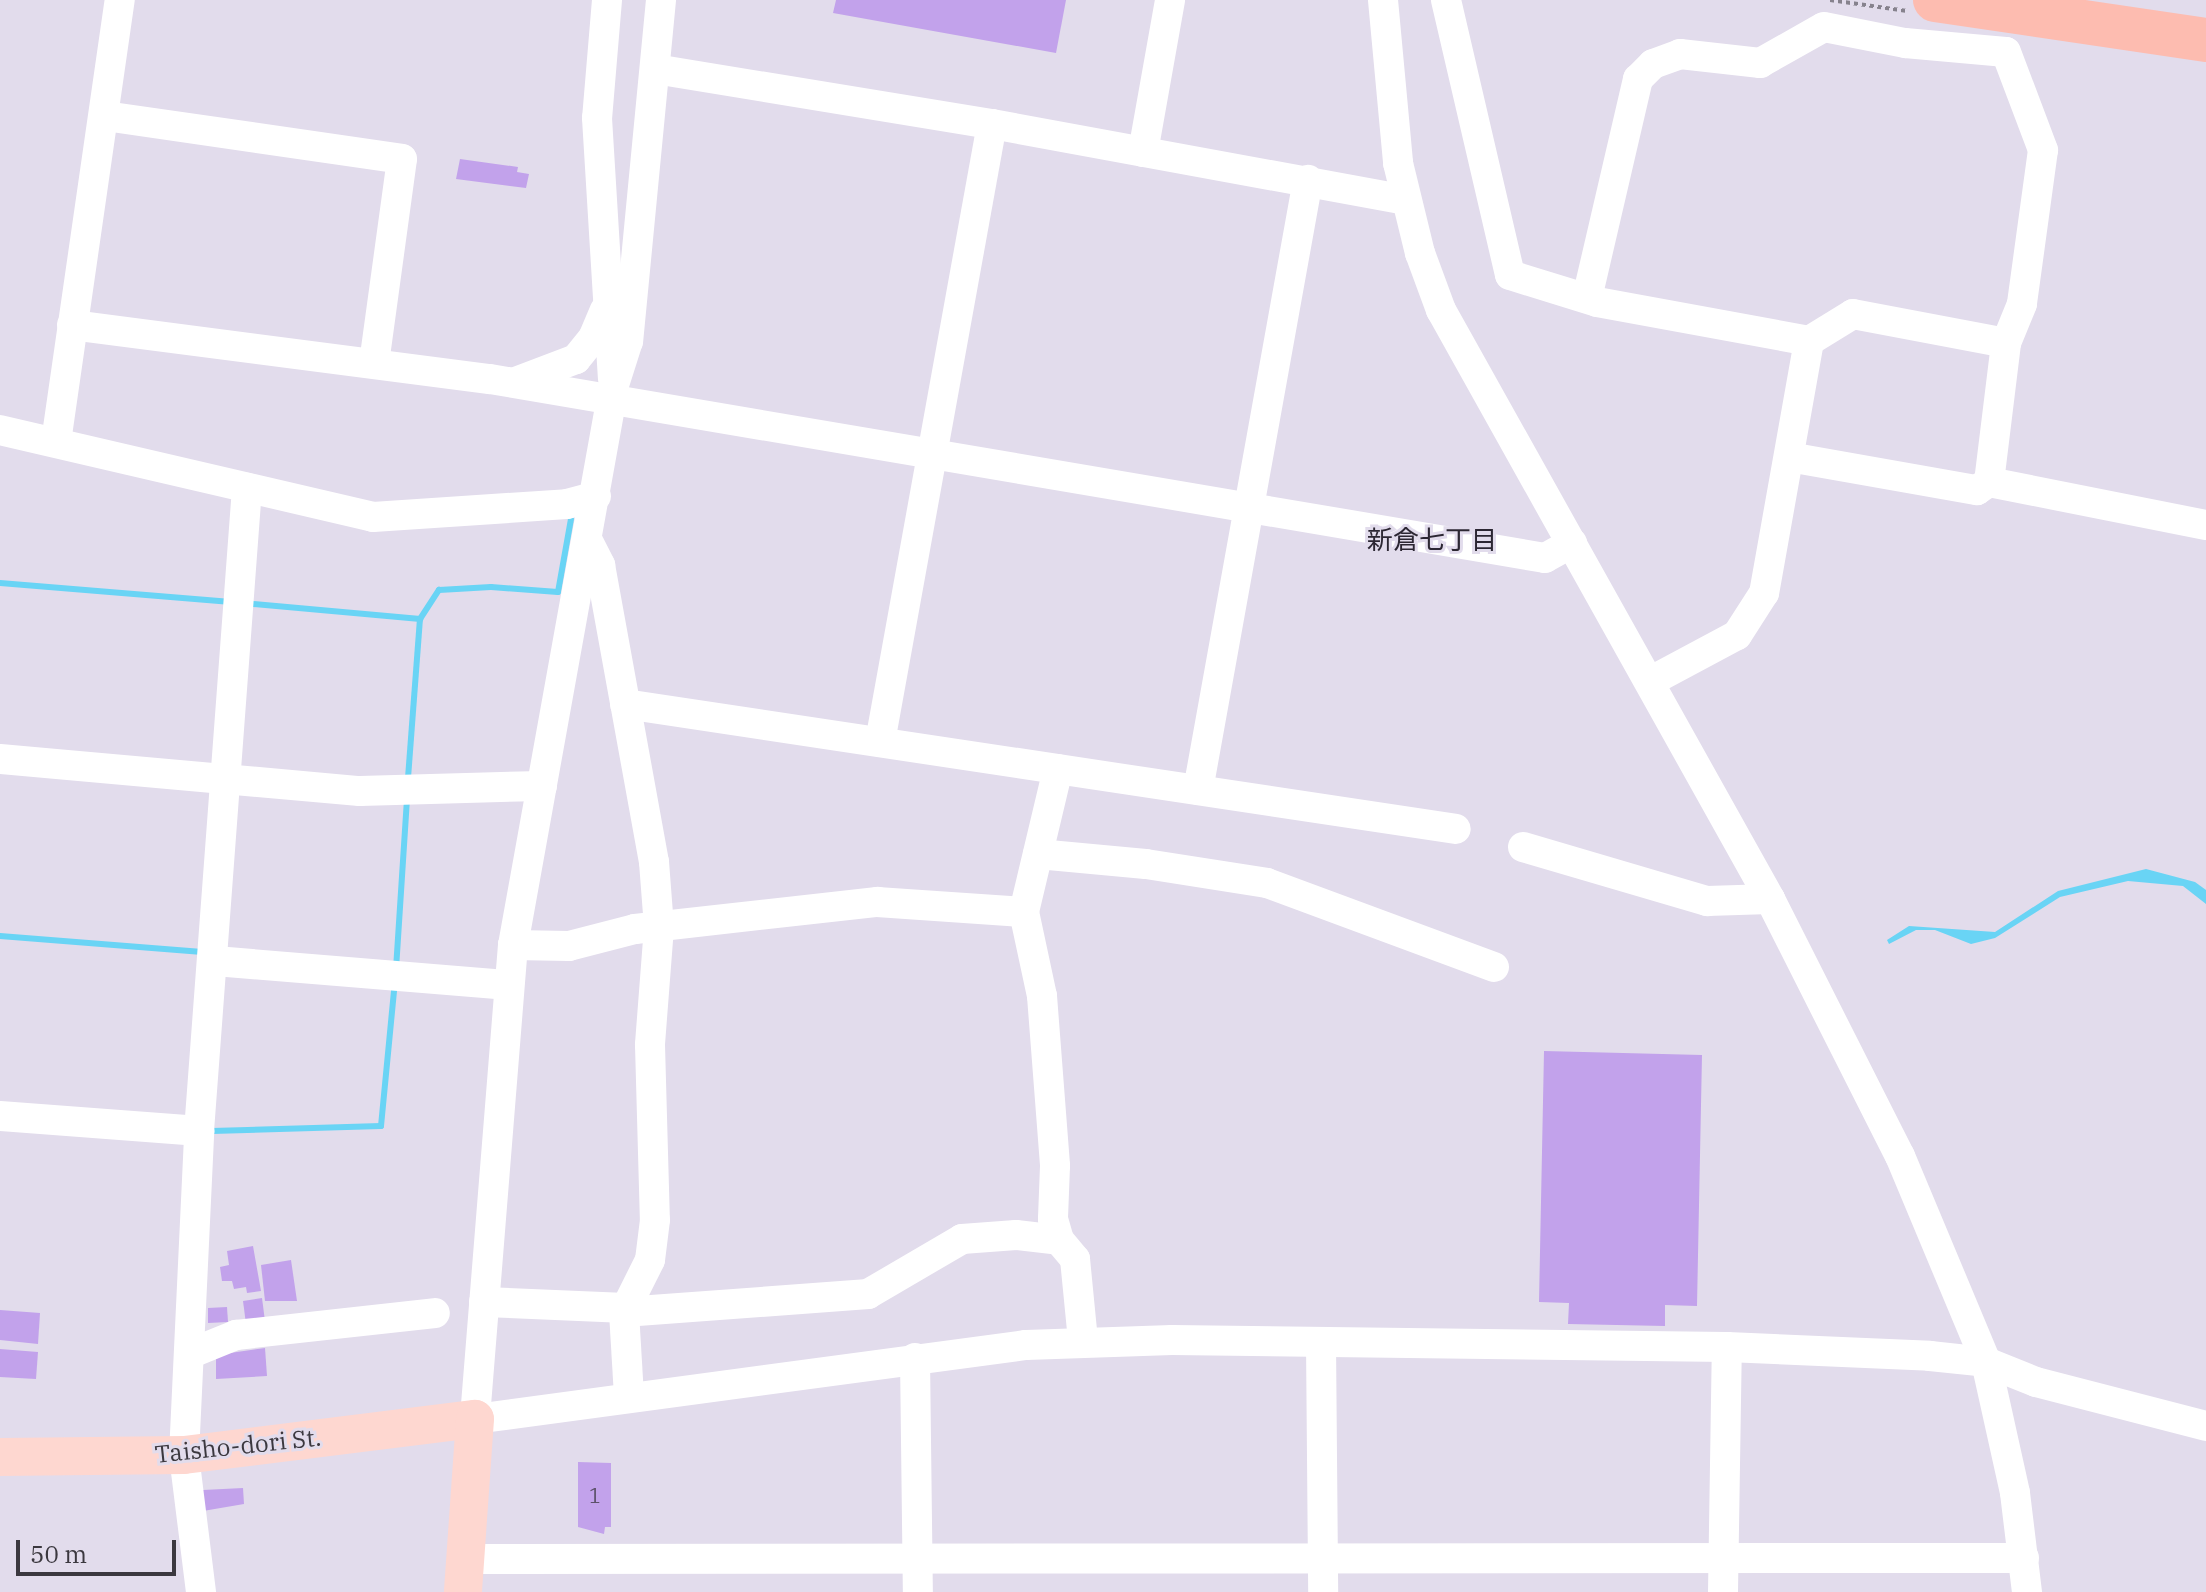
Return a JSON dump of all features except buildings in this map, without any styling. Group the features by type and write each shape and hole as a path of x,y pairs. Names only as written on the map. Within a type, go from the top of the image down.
{"highway":[{"path":"1935,0 2206,40"},
{"path":"2133,0 2206,13"}],"main road":[{"name":"Taisho-dori St.","path":"0,1457 184,1455 475,1419"},
{"path":"464,1575 475,1419"}],"street":[{"path":"56,442 120,0"},
{"path":"607,0 597,118 613,392"},
{"path":"661,0 628,341 613,392 513,945 475,1419 915,1358 1083,1340 1727,1347 1986,1362 2036,1382 2206,1426"},
{"path":"1143,152 1170,0"},
{"path":"1383,0 1406,200 1441,310 1651,681 1770,899 1900,1156 1986,1362 2004,1429 2027,1592"},
{"path":"1446,0 1510,275 1587,298 1809,341 1853,314 2006,343"},
{"path":"1587,298 1638,79 1653,64 1680,54 1760,63 1824,27 1905,43 2006,52 2043,150 2022,304 2006,343 1989,482"},
{"path":"655,69 992,124 1406,200"},
{"path":"105,116 402,159 374,363"},
{"path":"880,742 992,124"},
{"path":"1198,790 1308,180"},
{"path":"512,383 558,369 583,353 601,322 606,299"},
{"path":"72,325 512,383 613,392 1545,558 1572,543"},
{"path":"1651,681 1737,635 1755,613 1764,593 1809,341"},
{"path":"0,430 373,517 567,504 596,496"},
{"path":"1789,457 1977,490 1989,482 2206,525"},
{"path":"201,1592 184,1455 199,1131 215,961 247,488"},
{"path":"588,541 600,565 654,862 659,927 650,1060 655,1220 650,1260 625,1310 629,1396"},
{"path":"625,704 1456,829"},
{"path":"0,759 360,791 542,786"},
{"path":"1058,769 1024,912 1042,996 1055,1166 1053,1219 1059,1240 1075,1259 1083,1340"},
{"path":"1523,847 1707,901 1770,899"},
{"path":"1038,854 1267,883 1494,967"},
{"path":"513,945 569,946 659,927 877,902 1024,912"},
{"path":"215,961 509,985"},
{"path":"0,1116 199,1131"},
{"path":"484,1302 625,1310 868,1294 962,1239 1016,1235 1059,1240"},
{"path":"189,1354 236,1335 435,1313"},
{"path":"1321,1342 1323,1592"},
{"path":"1723,1592 1727,1347"},
{"path":"915,1358 918,1592"},
{"path":"464,1575 918,1561 2024,1558"}],"water":[{"path":"2146,869 2195,882 2206,890 2206,904 2183,886 2128,881 2060,897 1995,938 1971,944 1935,930 1916,930 1889,944 1887,940 1909,926 1995,932 2058,891"}],"waterway":[{"path":"408,778 420,619 439,590 491,587 558,592 571,519"},
{"path":"0,583 231,602"},
{"path":"253,604 420,619"},
{"path":"396,969 407,800"},
{"path":"0,936 202,952"},
{"path":"212,1131 381,1126 394,991"}],"district":[{"name":"新倉七丁目","path":"1432,540"}]}
